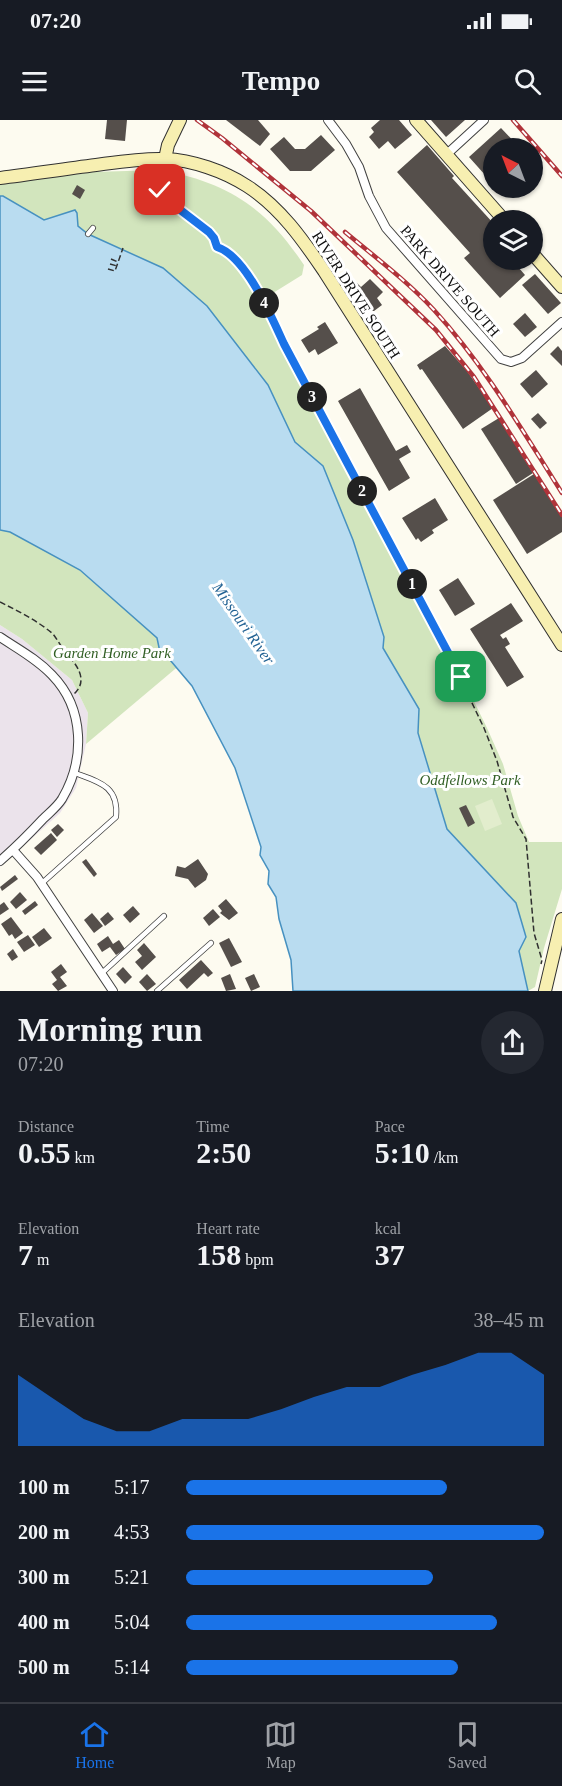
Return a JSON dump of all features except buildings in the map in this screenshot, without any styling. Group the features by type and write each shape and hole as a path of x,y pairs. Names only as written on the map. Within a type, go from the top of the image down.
{"main road":[{"path":"160,159 180,120"},
{"path":"416,120 495,210"},
{"name":"RIVER DRIVE SOUTH","path":"0,178 122,161 160,159 196,164 247,186 290,225 324,271 562,645"},
{"path":"543,265 562,287"},
{"path":"544,991 562,919"}],"street":[{"name":"PARK DRIVE SOUTH","path":"328,120 346,144 359,167 369,196 386,228 501,359 512,362 522,358 562,322"},
{"path":"447,154 484,120"},
{"path":"0,637 33,658 64,690 76,718 79,746 75,772 61,801 0,861"},
{"path":"13,850 41,884 113,991"}],"lane":[{"path":"88,234 93,228"},
{"path":"41,884 116,817 117,807 113,793 101,783 75,772"},
{"path":"102,973 165,916"},
{"path":"157,991 211,943"}],"path":[{"path":"160,159 155,175 166,199 209,232 217,247 224,249 251,281 266,305 284,344 465,687 497,761 513,818 526,839 534,933 542,960 540,970"},
{"path":"108,269 115,271 123,249"},
{"path":"111,259 118,262"},
{"path":"110,264 117,266"},
{"path":"0,602 33,620 54,635 77,666 82,681 78,690 68,698"}],"shaded area":[{"path":"0,625 22,639 72,680 88,713 86,744 76,788 60,813 0,867"}],"green space":[{"name":"Oddfellows Park","path":"161,170 207,182 244,201 275,228 304,265 302,275 265,298 323,413 439,630 487,728 503,764 518,816 529,842 562,842 562,889 535,987 528,991 519,951 526,937 516,903 447,829 418,733 419,709 383,648 384,637 353,540 323,466 295,442 268,385 163,268 88,234 78,226 77,213 44,220 0,196 0,184 92,172"},
{"name":"Garden Home Park","path":"0,526 52,544 141,611 181,664 86,744 88,713 72,680 22,639 0,625"},
{"path":"492,799 502,824 485,831 475,806"}],"water":[{"name":"Missouri River","path":"0,196 44,220 75,210 78,226 88,234 163,268 207,306 268,385 295,442 323,466 353,540 384,637 383,648 419,709 418,733 447,829 516,903 526,937 519,951 528,991 293,991 291,960 279,919 276,897 268,884 269,871 260,855 261,847 235,768 192,686 170,660 161,657 157,638 80,570 10,532 0,530"}],"railway":[{"path":"197,120 311,211 436,330 474,377 562,515"},
{"path":"513,120 562,176"},
{"path":"345,232 413,289 453,331 502,399 562,493"}],"route":[{"path":"160,190 166,199 209,232 217,247 224,249 238,263 266,305 284,344 461,677"}]}
